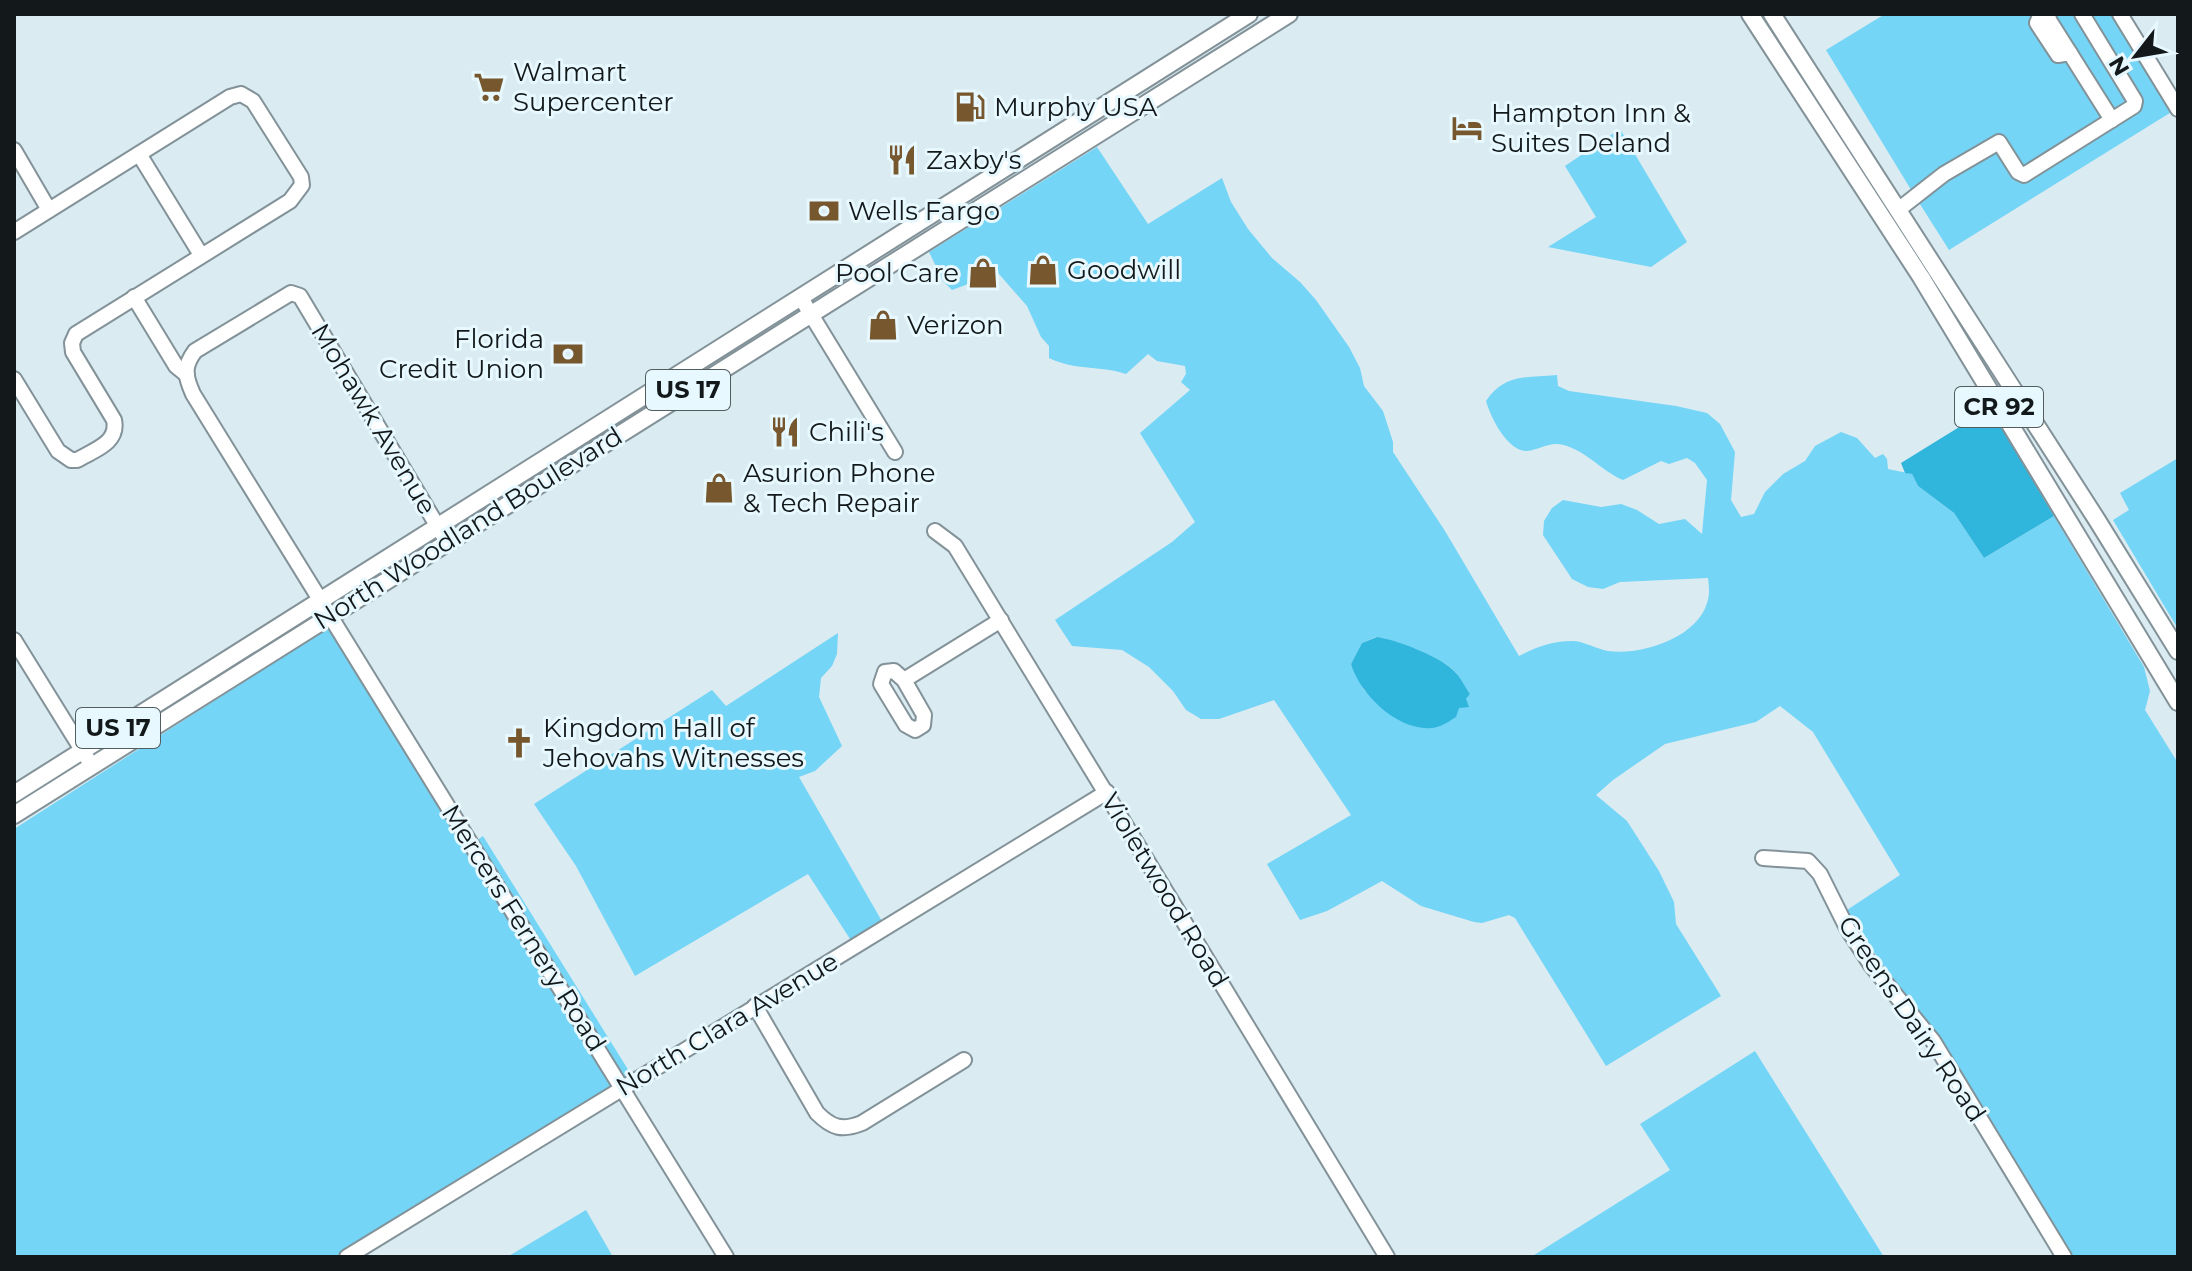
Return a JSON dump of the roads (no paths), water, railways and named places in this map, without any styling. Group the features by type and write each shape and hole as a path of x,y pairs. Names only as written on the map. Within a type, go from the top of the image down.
{"main road":[{"name":"North Woodland Boulevard","path":"14,794 321,600 565,467 1041,147 1249,14"},
{"name":"North Woodland Boulevard","path":"14,815 331,615 555,453 1018,183 1210,64 1283,14"},
{"name":"CR 92","path":"1750,14 1844,158 1929,274 2097,520 2178,651"},
{"name":"CR 92","path":"1772,14 1898,210 1929,274 2077,537 2178,702"},
{"path":"1772,48 1790,43"},
{"path":"1054,160 1055,146 1067,131"},
{"path":"1018,183 1036,164 1041,147"},
{"path":"1844,158 1859,149"}],"street":[{"path":"2048,14 2112,120"},
{"path":"1898,210 1944,174 1999,142 2018,172 2024,175 2134,106 2135,101 2082,14"},
{"path":"2120,14 2177,104"},
{"path":"14,232 230,97 241,94 253,101 301,177 302,185 290,201 76,334 72,343 73,352 114,420 116,428 110,441 77,460 64,457 14,379"},
{"path":"14,150 49,210"},
{"path":"139,154 201,255"},
{"name":"Mohawk Avenue","path":"187,368 195,351 291,293 300,296 443,534"},
{"name":"Mercers Fernery Road","path":"134,297 176,366 187,368 193,394 726,1257"},
{"path":"806,305 895,452"},
{"path":"555,453 565,467"},
{"name":"Violetwood Road","path":"935,531 955,546 1387,1257"},
{"path":"904,680 1001,620"},
{"path":"14,640 92,766"},
{"path":"201,676 210,691"},
{"name":"North Clara Avenue","path":"347,1257 1107,792"},
{"name":"Greens Dairy Road","path":"1763,858 1808,861 1820,874 1847,928 1871,965 1933,1041 2064,1257"},
{"path":"755,1006 817,1113 839,1129 862,1123 964,1060"}],"place":[{"name":"Walmart Supercenter","path":"489,87"},
{"name":"Murphy USA","path":"970,107"},
{"name":"Hampton Inn & Suites Deland","path":"1467,128"},
{"name":"Zaxby's","path":"902,160"},
{"name":"Wells Fargo","path":"824,211"},
{"name":"Goodwill","path":"1043,270"},
{"name":"Pool Care","path":"983,273"},
{"name":"Verizon","path":"883,325"},
{"name":"Florida Credit Union","path":"568,354"},
{"name":"Chili's","path":"785,432"},
{"name":"Asurion Phone & Tech Repair","path":"719,488"},
{"name":"Kingdom Hall of Jehovahs Witnesses","path":"519,743"}]}
